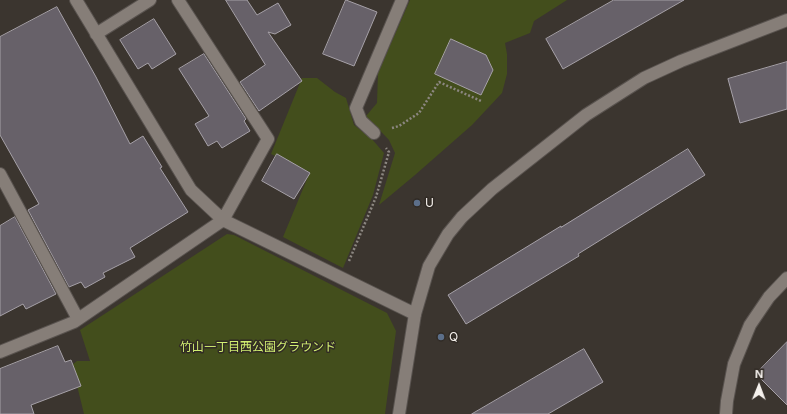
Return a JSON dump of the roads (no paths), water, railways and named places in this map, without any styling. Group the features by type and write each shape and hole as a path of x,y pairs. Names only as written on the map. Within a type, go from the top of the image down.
{"street":[{"path":"76,0 191,190 223,220 415,314"},
{"path":"96,34 150,0"},
{"path":"0,352 78,319 223,220 268,139 178,0"},
{"path":"374,133 361,121 356,108 402,0"},
{"path":"400,414 415,314 429,266 448,234 462,217 492,189 586,115 644,78 681,61 787,20"},
{"path":"0,174 78,319"},
{"path":"726,414 734,364 750,325 769,297 787,278"}],"place":[{"name":"U","path":"417,203"},
{"name":"Q","path":"441,337"}],"park label":[{"name":"竹山一丁目西公園グラウンド","path":"258,347"}]}
